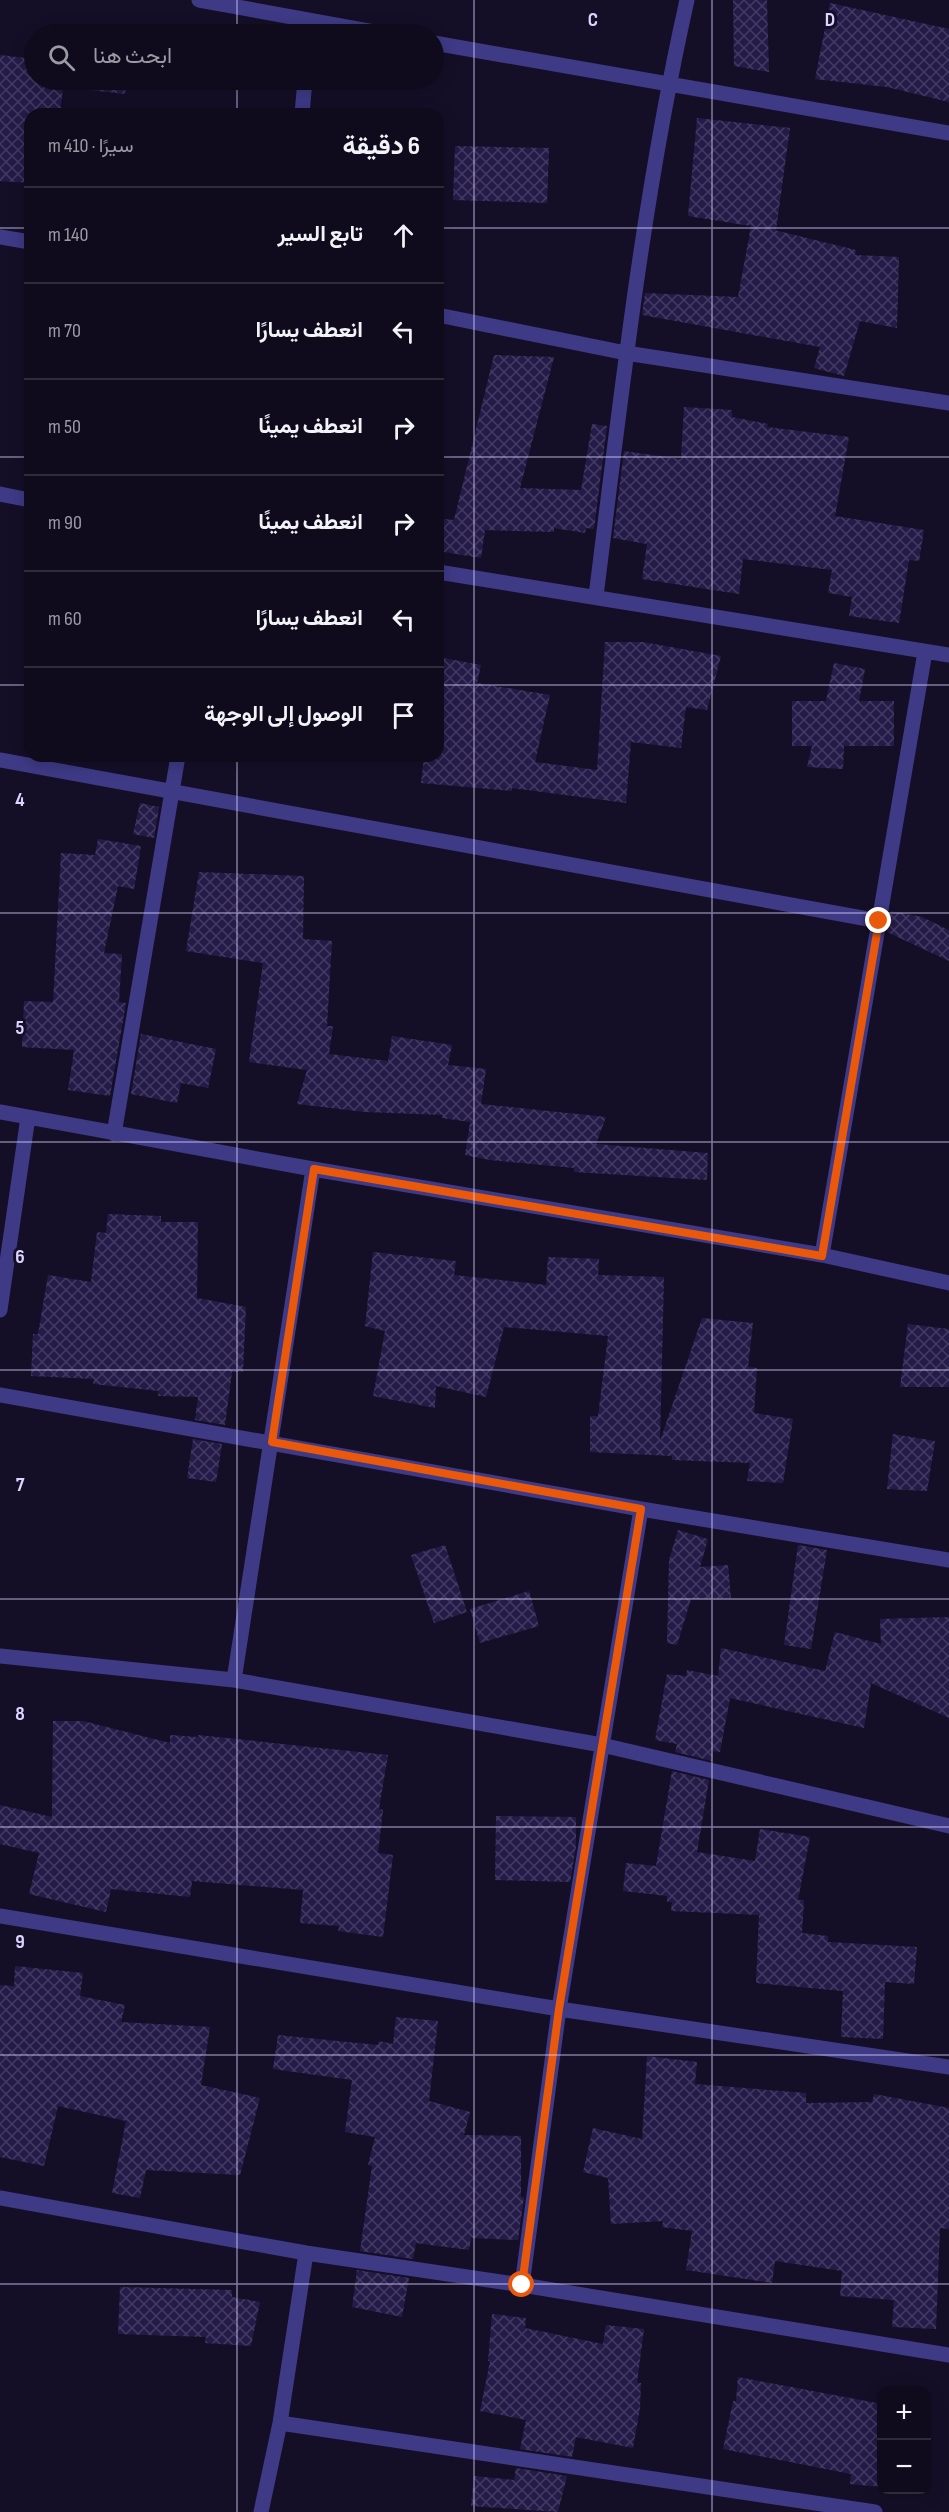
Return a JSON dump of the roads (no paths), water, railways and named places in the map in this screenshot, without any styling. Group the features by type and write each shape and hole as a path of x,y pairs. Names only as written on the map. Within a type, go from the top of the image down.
{"street":[{"path":"199,0 293,24"},
{"path":"596,596 626,353 668,84 687,0"},
{"path":"444,45 949,133"},
{"path":"303,108 304,90"},
{"path":"0,237 24,241"},
{"path":"444,316 626,353 949,403"},
{"path":"0,494 24,499"},
{"path":"444,573 949,655"},
{"path":"822,1256 925,652"},
{"path":"0,760 879,921"},
{"path":"114,1134 177,762"},
{"path":"0,1112 114,1134 822,1256 949,1283"},
{"path":"0,1310 28,1117"},
{"path":"234,1680 314,1169"},
{"path":"0,1395 641,1509 949,1560"},
{"path":"522,2285 559,2009 641,1509"},
{"path":"0,1656 234,1680 602,1744 949,1826"},
{"path":"0,1916 559,2009 949,2067"},
{"path":"0,2199 306,2253 522,2285 949,2355"},
{"path":"261,2512 280,2423 306,2253"},
{"path":"280,2423 875,2512"}]}
